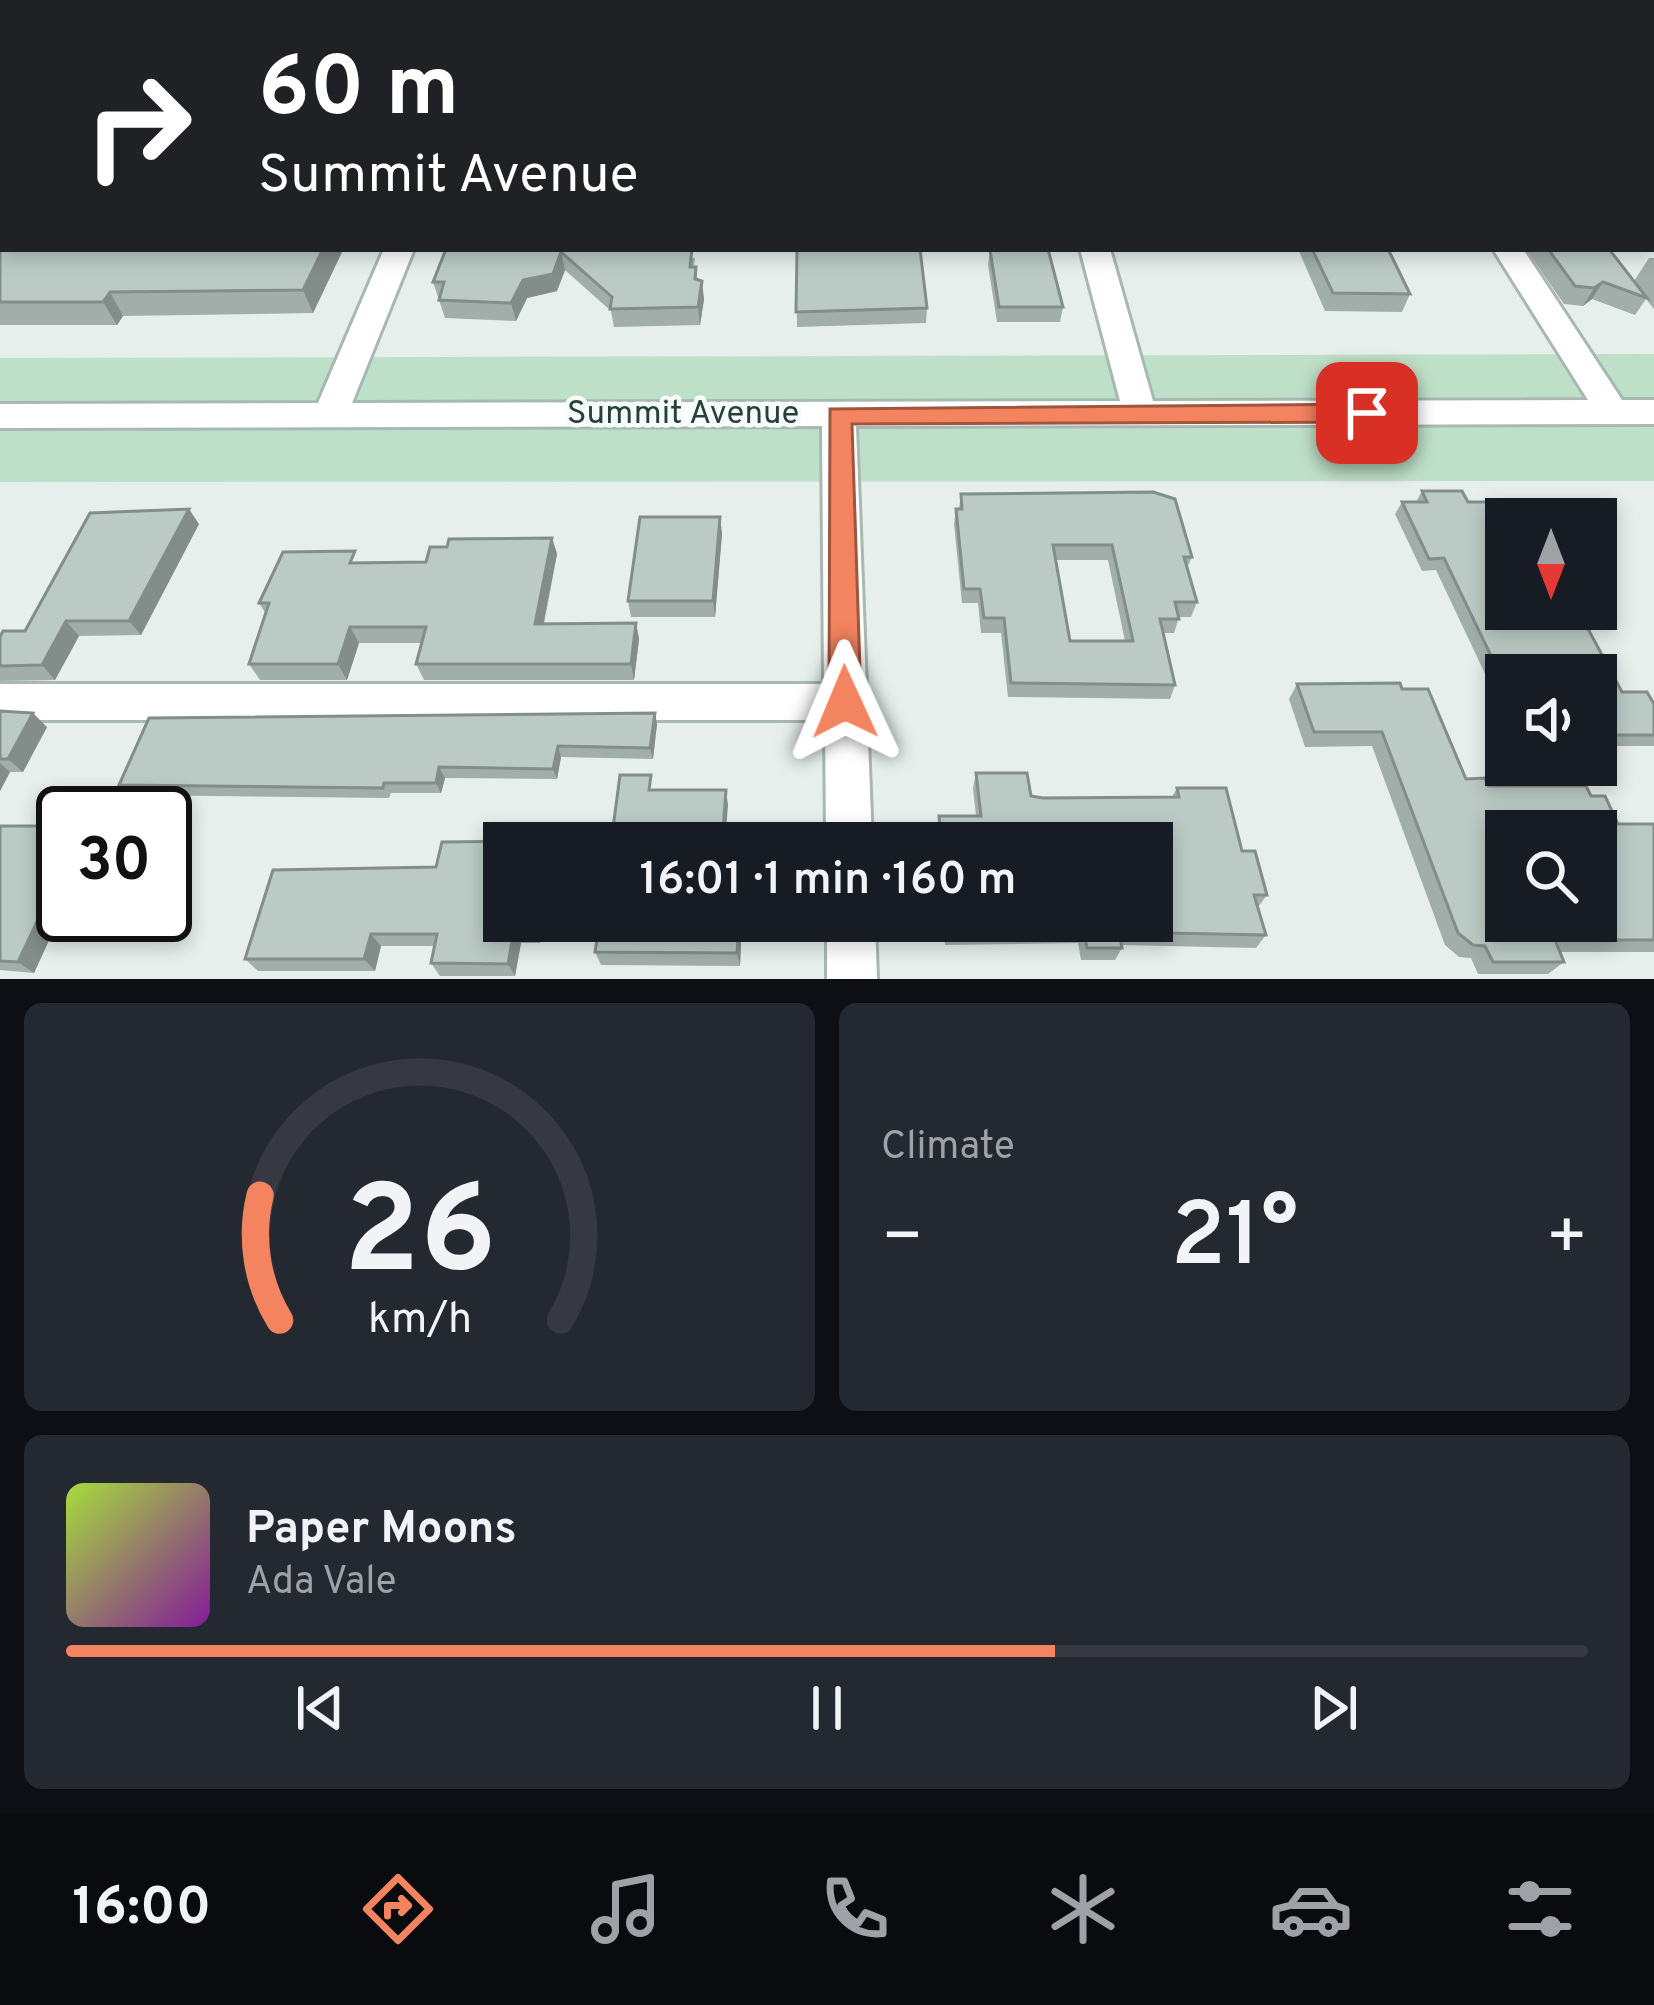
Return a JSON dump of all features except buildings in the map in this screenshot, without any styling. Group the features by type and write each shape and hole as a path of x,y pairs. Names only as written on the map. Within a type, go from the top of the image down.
{"street":[{"path":"67,0 86,0"},
{"path":"330,415 398,252"},
{"path":"1096,252 1140,414"},
{"path":"1510,252 1612,412"},
{"name":"Summit Avenue","path":"0,416 1654,412"},
{"path":"839,415 848,822"},
{"path":"0,702 845,702"},
{"path":"851,942 852,979"}],"green space":[{"path":"1654,354 1654,481 0,482 0,358"}],"route":[{"path":"845,702 839,415 1367,413"}]}
